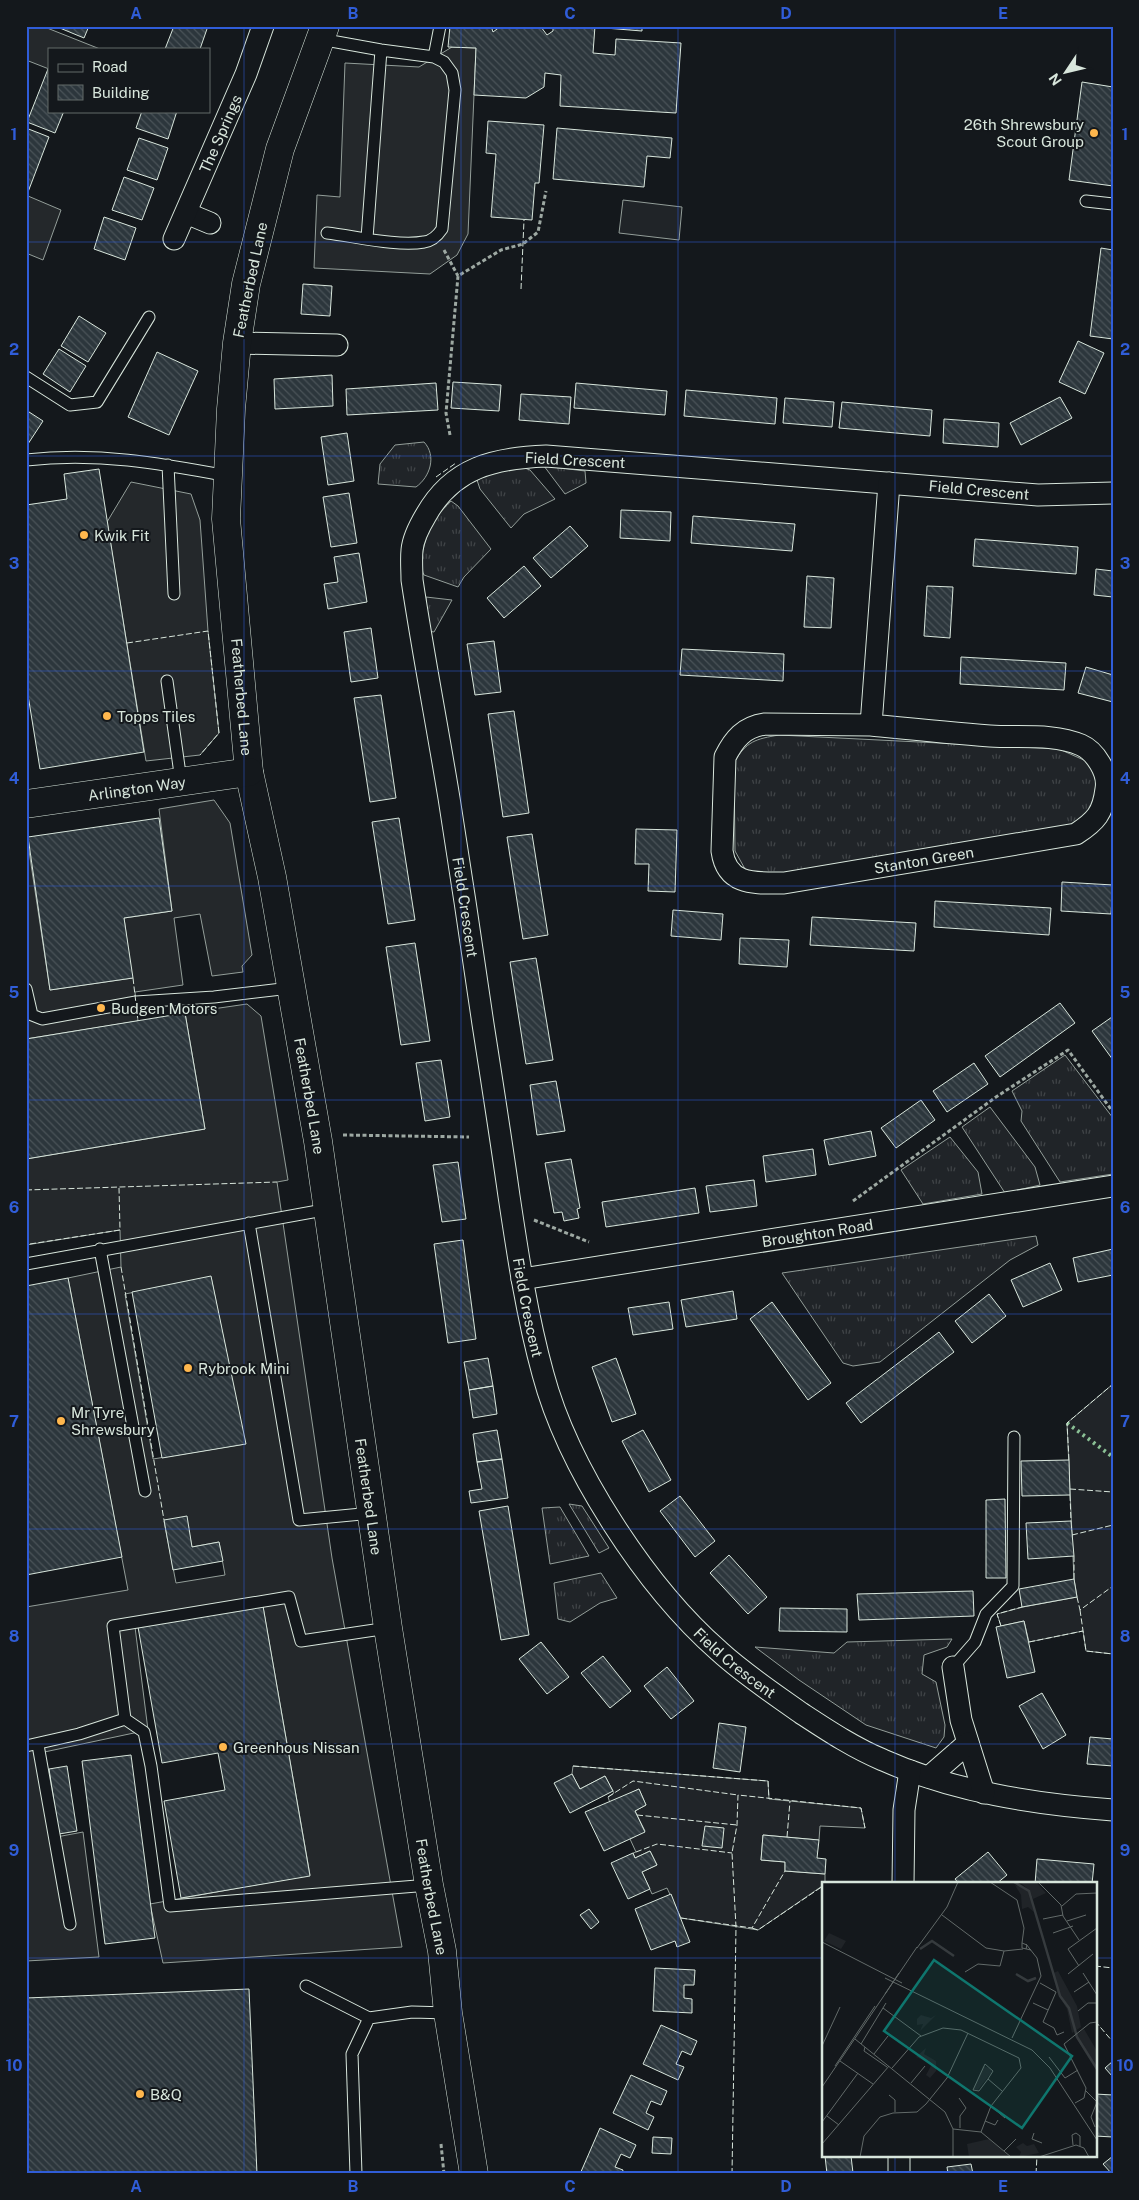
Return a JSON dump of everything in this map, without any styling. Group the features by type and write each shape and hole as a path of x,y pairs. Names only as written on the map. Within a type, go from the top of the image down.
{"street":[{"name":"The Springs","path":"174,239 246,74 263,26"},
{"name":"Featherbed Lane","path":"323,33 280,149 246,284 237,343 226,519 249,772 272,877 329,1209 388,1628 429,1885 442,1951 448,2013 474,2174"},
{"path":"186,213 210,223"},
{"path":"237,343 337,345"},
{"name":"Field Crescent","path":"1113,493 1038,495 555,457 524,457 500,459 472,468 434,500 422,522 412,548 412,580 449,796 522,1280 544,1377 567,1438 610,1519 659,1586 690,1622 720,1652 771,1692 859,1749 919,1774 984,1793 1048,1805 1113,1810"},
{"path":"871,725 889,483"},
{"name":"Stanton Green","path":"765,724 871,725 991,736 1063,739 1083,746 1099,762 1107,782 1104,805 1093,822 1076,834 784,883 758,883 742,880 730,873 724,863 722,851 725,757 731,744 740,733 753,726 765,724"},
{"name":"Arlington Way","path":"26,804 249,772"},
{"name":"Broughton Road","path":"522,1280 1113,1186"},
{"path":"953,1667 961,1720 984,1793"},
{"path":"903,1882 904,1810 919,1774 968,1743"},
{"path":"899,2158 899,2174"}],"lane":[{"path":"434,57 440,26"},
{"path":"323,33 381,50 434,57 444,62 452,73 455,90 442,229 436,236 426,242 403,243 327,233"},
{"path":"367,238 381,50"},
{"path":"1086,202 1113,204"},
{"path":"26,377 70,405 98,402 149,317"},
{"path":"26,460 60,456 106,457 139,460 228,476"},
{"path":"168,465 174,594"},
{"path":"167,681 181,781"},
{"path":"26,989 32,1015 42,1019 136,1002 214,997 290,988"},
{"path":"26,1264 100,1249 329,1209"},
{"path":"249,1223 299,1520 372,1513"},
{"path":"100,1249 145,1490"},
{"path":"953,1667 975,1642 986,1614 1014,1586 1014,1437"},
{"path":"388,1628 301,1641 289,1596 113,1626 125,1719 144,1732 151,1766 170,1906 429,1885"},
{"path":"70,1924 32,1745 125,1719"},
{"path":"306,1986 369,2018 412,2012 448,2013"},
{"path":"356,2174 352,2054 369,2018"}],"path":[{"path":"458,276 501,250 523,244 538,232 546,191"},
{"path":"436,236 458,276 446,413 450,435"},
{"path":"853,1201 996,1097 1068,1050 1113,1112"},
{"path":"318,1141 343,1135 469,1137"},
{"path":"530,1218 589,1242"}],"green space":[{"path":"623,200 682,207 679,240 619,233"},
{"path":"424,442 428,448 431,460 428,472 421,483 416,487 378,484 380,464 395,445"},
{"path":"544,466 585,471 586,483 565,494"},
{"path":"522,467 530,470 555,499 524,514 511,528 480,489 477,480 495,472"},
{"path":"451,501 458,506 491,549 464,577 458,587 424,575 422,569 422,555 429,531 437,516"},
{"path":"426,597 452,600 434,632 428,631"},
{"path":"779,735 1059,749 1086,761 1099,780 1098,799 1087,816 1069,826 763,876 745,869 735,851 734,763 743,750 752,742"},
{"path":"1065,1055 1113,1118 1113,1174 1060,1182 1021,1121 1022,1111 1012,1091"},
{"path":"990,1107 1035,1167 1040,1185 1005,1193 962,1127"},
{"path":"950,1137 978,1172 982,1194 923,1204 901,1170"},
{"path":"1036,1236 1038,1245 1010,1260 880,1362 853,1366 843,1363 782,1273"},
{"path":"1113,1384 1113,1654 1086,1651 1083,1631 1029,1642 1024,1621 1001,1626 997,1614 1077,1597 1074,1579 1067,1423"},
{"path":"569,1504 582,1506 609,1548 599,1553"},
{"path":"560,1507 589,1556 550,1564 542,1508"},
{"path":"601,1573 617,1598 600,1603 570,1622 558,1619 554,1583"},
{"path":"952,1639 947,1647 924,1655 922,1674 936,1682 945,1725 944,1737 936,1748 866,1725 799,1680 755,1647 834,1653 847,1642"},
{"path":"573,1766 768,1781 769,1799 861,1808 865,1828 820,1826 819,1840 763,1835 761,1860 785,1862 785,1871 825,1874 825,1882 822,1882 822,1886 758,1930 681,1918 667,1888 652,1894 642,1872 657,1865 650,1851 635,1858 633,1853 636,1852 630,1839 645,1831 635,1811 646,1805 639,1789 610,1803 608,1797 614,1793 605,1776 580,1789 572,1774"}],"shaded area":[{"path":"26,26 42,26 97,48 48,48 48,69 26,60"},
{"path":"452,47 476,48 468,234 457,255 430,274 314,268 317,195 340,197 345,63 419,67"},
{"path":"28,196 61,210 43,260 26,253 26,197"},
{"path":"131,482 191,494 200,520 208,631 219,733 200,755 146,761 107,522"},
{"path":"214,800 230,823 252,955 242,966 243,972 212,976 200,914 174,918 183,985 135,992 138,1021 26,1039 26,831 50,990 132,978 124,918 172,911 159,809"},
{"path":"247,1004 261,1016 288,1180 277,1182 332,1558 402,1947 163,1963 150,1904 310,1875 263,1607 135,1627 148,1730 35,1754 51,1838 83,1832 99,1957 26,1961 26,1607 128,1590 68,1278 121,1267 120,1230 26,1245 26,1159 205,1129 185,1013","holes":["211,1277 245,1444 153,1459 125,1294","186,1517 192,1547 219,1542 225,1575 176,1583 164,1521"]}],"building":[{"path":"55,26 89,26 84,38"},
{"path":"174,26 208,26 200,48 165,48"},
{"path":"450,26 491,26 493,32 501,26 541,27 547,35 553,31 553,26 595,26 593,53 615,55 616,39 681,43 676,113 560,106 561,75 545,73 544,87 526,98 474,95 476,48 448,47"},
{"path":"605,26 642,26 642,31 605,28"},
{"path":"48,69 48,112 64,112 55,133 27,122"},
{"name":"26th Shrewsbury Scout Group","path":"1082,82 1113,87 1113,186 1069,180"},
{"path":"142,112 177,112 168,139 136,128"},
{"path":"488,121 544,125 539,183 535,183 532,220 491,217 496,154 486,153"},
{"path":"26,128 49,137 28,192 26,191"},
{"path":"557,128 672,138 670,158 647,156 644,187 553,179"},
{"path":"139,138 168,148 157,180 127,170"},
{"path":"124,177 154,188 142,220 112,210"},
{"path":"104,217 136,228 125,260 94,249"},
{"path":"1101,248 1113,250 1113,339 1090,336"},
{"path":"303,284 332,286 330,316 301,314"},
{"path":"79,316 106,333 88,362 61,346"},
{"path":"1078,341 1104,353 1085,394 1059,382"},
{"path":"59,349 86,366 70,392 43,374"},
{"path":"157,352 198,371 169,435 128,417"},
{"path":"332,375 333,406 275,409 274,379"},
{"path":"453,382 501,385 499,411 451,408"},
{"path":"436,383 438,410 347,415 346,389"},
{"path":"576,383 667,391 665,415 574,408"},
{"path":"686,390 777,398 775,424 684,416"},
{"path":"521,394 571,397 569,424 519,420"},
{"path":"1060,397 1072,418 1021,445 1010,423"},
{"path":"785,398 834,402 832,427 783,423"},
{"path":"842,402 932,410 930,436 839,428"},
{"path":"26,410 43,421 26,447"},
{"path":"944,419 999,423 998,447 943,443"},
{"path":"347,433 354,481 328,485 321,437"},
{"path":"99,469 144,752 40,769 26,683 26,505 67,499 64,474"},
{"path":"349,493 357,543 331,547 323,497"},
{"path":"621,510 671,512 670,541 620,538"},
{"path":"693,516 795,524 792,551 691,543"},
{"path":"570,526 588,546 551,578 533,558"},
{"path":"975,539 1078,547 1076,574 973,566"},
{"path":"359,553 367,602 328,609 324,584 338,582 334,557"},
{"path":"524,566 541,586 504,618 487,598"},
{"path":"1096,569 1113,571 1113,597 1094,595"},
{"path":"807,576 834,578 831,628 804,627"},
{"path":"927,586 953,587 950,638 924,636"},
{"path":"371,628 378,678 351,682 344,632"},
{"path":"494,641 501,692 475,695 467,644"},
{"path":"682,649 784,654 783,681 680,675"},
{"path":"961,657 1066,663 1064,690 960,684"},
{"path":"1086,667 1113,675 1113,702 1078,693"},
{"path":"381,695 396,798 370,802 354,698"},
{"path":"514,711 529,813 503,817 488,714"},
{"path":"159,818 172,911 124,918 133,978 50,990 28,837"},
{"path":"399,818 415,920 388,924 372,822"},
{"path":"636,829 677,830 675,892 648,891 649,864 635,864"},
{"path":"532,834 548,935 523,939 507,837"},
{"path":"1062,882 1113,885 1111,914 1061,911"},
{"path":"935,901 1051,908 1049,935 934,927"},
{"path":"673,910 723,914 721,940 671,936"},
{"path":"812,917 916,923 914,951 810,945"},
{"path":"740,938 789,940 787,967 739,964"},
{"path":"415,943 430,1041 401,1045 386,947"},
{"path":"536,958 553,1060 526,1064 510,962"},
{"path":"1060,1003 1075,1023 1000,1077 985,1056"},
{"path":"185,1013 205,1129 26,1159 26,1039"},
{"path":"1113,1018 1113,1060 1092,1031"},
{"path":"441,1060 450,1117 425,1121 416,1063"},
{"path":"974,1063 988,1084 947,1112 933,1091"},
{"path":"556,1081 565,1131 537,1135 530,1085"},
{"path":"921,1100 935,1120 896,1148 881,1128"},
{"path":"871,1131 876,1156 829,1165 824,1140"},
{"path":"813,1149 816,1175 766,1182 763,1156"},
{"path":"571,1159 580,1208 577,1209 579,1218 564,1221 562,1212 554,1213 545,1163"},
{"path":"458,1162 466,1219 442,1222 433,1165"},
{"path":"754,1180 757,1206 710,1212 706,1186"},
{"path":"695,1188 699,1213 606,1227 602,1202"},
{"path":"463,1240 476,1339 448,1343 434,1244"},
{"path":"1113,1249 1113,1275 1078,1282 1073,1258"},
{"path":"1050,1263 1062,1290 1023,1307 1011,1280"},
{"name":"Rybrook Mini","path":"211,1276 246,1444 162,1458 132,1292"},
{"name":"Mr Tyre Shrewsbury","path":"68,1278 122,1557 26,1575 26,1286"},
{"path":"733,1291 737,1319 686,1327 681,1300"},
{"path":"989,1294 1006,1316 972,1343 955,1321"},
{"path":"669,1302 673,1329 633,1335 628,1308"},
{"path":"772,1302 831,1383 808,1400 750,1319"},
{"path":"939,1332 954,1352 861,1423 846,1403"},
{"path":"488,1358 493,1386 469,1390 464,1362"},
{"path":"616,1358 636,1414 612,1422 592,1367"},
{"path":"493,1386 497,1414 473,1418 469,1390"},
{"path":"497,1430 502,1459 477,1462 473,1434"},
{"path":"643,1430 671,1480 649,1492 622,1441"},
{"path":"502,1459 508,1498 471,1503 469,1491 482,1489 477,1462"},
{"path":"1069,1460 1070,1495 1022,1496 1021,1461"},
{"path":"680,1496 715,1541 695,1557 660,1511"},
{"path":"1005,1499 1006,1578 986,1578 986,1500"},
{"path":"508,1506 529,1635 501,1640 479,1511"},
{"path":"187,1516 192,1547 219,1542 223,1561 173,1570 164,1520"},
{"path":"1071,1521 1074,1556 1028,1559 1026,1523"},
{"path":"729,1555 767,1597 748,1614 710,1573"},
{"path":"1074,1579 1077,1597 1022,1607 1019,1589"},
{"path":"973,1591 974,1616 859,1620 857,1594"},
{"name":"Greenhous Nissan","path":"263,1606 310,1876 181,1898 164,1801 225,1790 218,1753 162,1763 138,1627"},
{"path":"780,1608 847,1609 847,1632 779,1631"},
{"path":"1024,1621 1035,1672 1007,1678 996,1627"},
{"path":"541,1642 569,1677 547,1694 519,1659"},
{"path":"603,1656 631,1691 610,1708 581,1673"},
{"path":"667,1667 694,1701 671,1719 644,1686"},
{"path":"1042,1693 1066,1735 1043,1749 1019,1706"},
{"path":"719,1723 746,1727 740,1772 713,1768"},
{"path":"1090,1737 1113,1739 1113,1766 1087,1764"},
{"path":"131,1755 155,1938 105,1944 82,1761"},
{"path":"67,1766 77,1831 59,1834 49,1769"},
{"path":"572,1774 580,1789 605,1776 613,1791 570,1813 554,1783"},
{"path":"639,1789 646,1805 635,1811 645,1832 604,1851 585,1812"},
{"path":"705,1826 724,1828 722,1848 702,1846"},
{"path":"763,1835 819,1840 817,1858 826,1859 825,1874 785,1871 785,1862 761,1860"},
{"path":"650,1851 657,1865 642,1872 650,1889 628,1899 611,1863 633,1853 635,1858"},
{"path":"988,1852 1007,1875 998,1882 957,1882 955,1879"},
{"path":"1037,1859 1094,1864 1092,1882 1035,1882"},
{"path":"671,1894 690,1942 677,1947 675,1941 651,1950 635,1909"},
{"path":"589,1909 599,1922 591,1929 580,1915"},
{"path":"655,1968 695,1970 694,1985 684,1985 684,1998 692,1999 692,2013 653,2011"},
{"name":"B&Q","path":"249,1989 257,2174 26,2174 26,1998"},
{"path":"661,2025 697,2041 691,2055 682,2051 676,2064 684,2067 678,2080 643,2064"},
{"path":"1113,2061 1113,2077 1105,2068"},
{"path":"631,2075 667,2091 661,2105 651,2101 646,2113 654,2117 648,2130 613,2113"},
{"path":"1096,2094 1113,2095 1113,2137 1096,2136"},
{"path":"600,2128 636,2145 630,2158 621,2154 615,2167 623,2170 622,2174 580,2174"},
{"path":"653,2137 672,2138 671,2154 652,2153"},
{"path":"1113,2156 1113,2174 1112,2174 1103,2164"},
{"path":"825,2158 851,2158 853,2173 827,2174"},
{"path":"971,2164 973,2174 948,2174 947,2167"}],"hedge":[{"path":"1067,1423 1113,1457"}],"fence":[{"path":"521,289 524,220"},
{"path":"436,477 456,463"},
{"path":"127,643 208,631 219,733 200,755"},
{"path":"133,978 138,1021"},
{"path":"26,1190 277,1182"},
{"path":"30,1244 120,1230 119,1188"},
{"path":"121,1267 164,1520"},
{"path":"1069,1460 1067,1423 1113,1384"},
{"path":"1070,1489 1113,1492"},
{"path":"1070,1495 1071,1521"},
{"path":"1072,1535 1113,1525"},
{"path":"1074,1556 1074,1579"},
{"path":"1077,1597 1080,1610 1113,1586"},
{"path":"1001,1626 997,1614 1022,1607"},
{"path":"1080,1610 1086,1651 1113,1654"},
{"path":"1029,1642 1083,1631"},
{"path":"573,1766 768,1781 769,1799"},
{"path":"608,1797 633,1781 738,1795"},
{"path":"732,2174 736,1927 732,1853 737,1825 738,1795 861,1808 865,1828"},
{"path":"787,1837 790,1801"},
{"path":"637,1815 737,1825"},
{"path":"636,1852 657,1844 732,1853"},
{"path":"681,1918 752,1928 785,1871"},
{"path":"752,1928 758,1930 822,1887"},
{"path":"1096,1966 1113,1968"},
{"path":"1096,2022 1113,2042"},
{"path":"1036,2174 1037,2158"}],"place":[{"name":"26th Shrewsbury Scout Group","path":"1094,133"},
{"name":"Kwik Fit","path":"84,535"},
{"name":"Topps Tiles","path":"107,716"},
{"name":"Budgen Motors","path":"101,1008"},
{"name":"Rybrook Mini","path":"188,1368"},
{"name":"Mr Tyre Shrewsbury","path":"61,1421"},
{"name":"Greenhous Nissan","path":"223,1747"},
{"name":"B&Q","path":"140,2094"}]}
